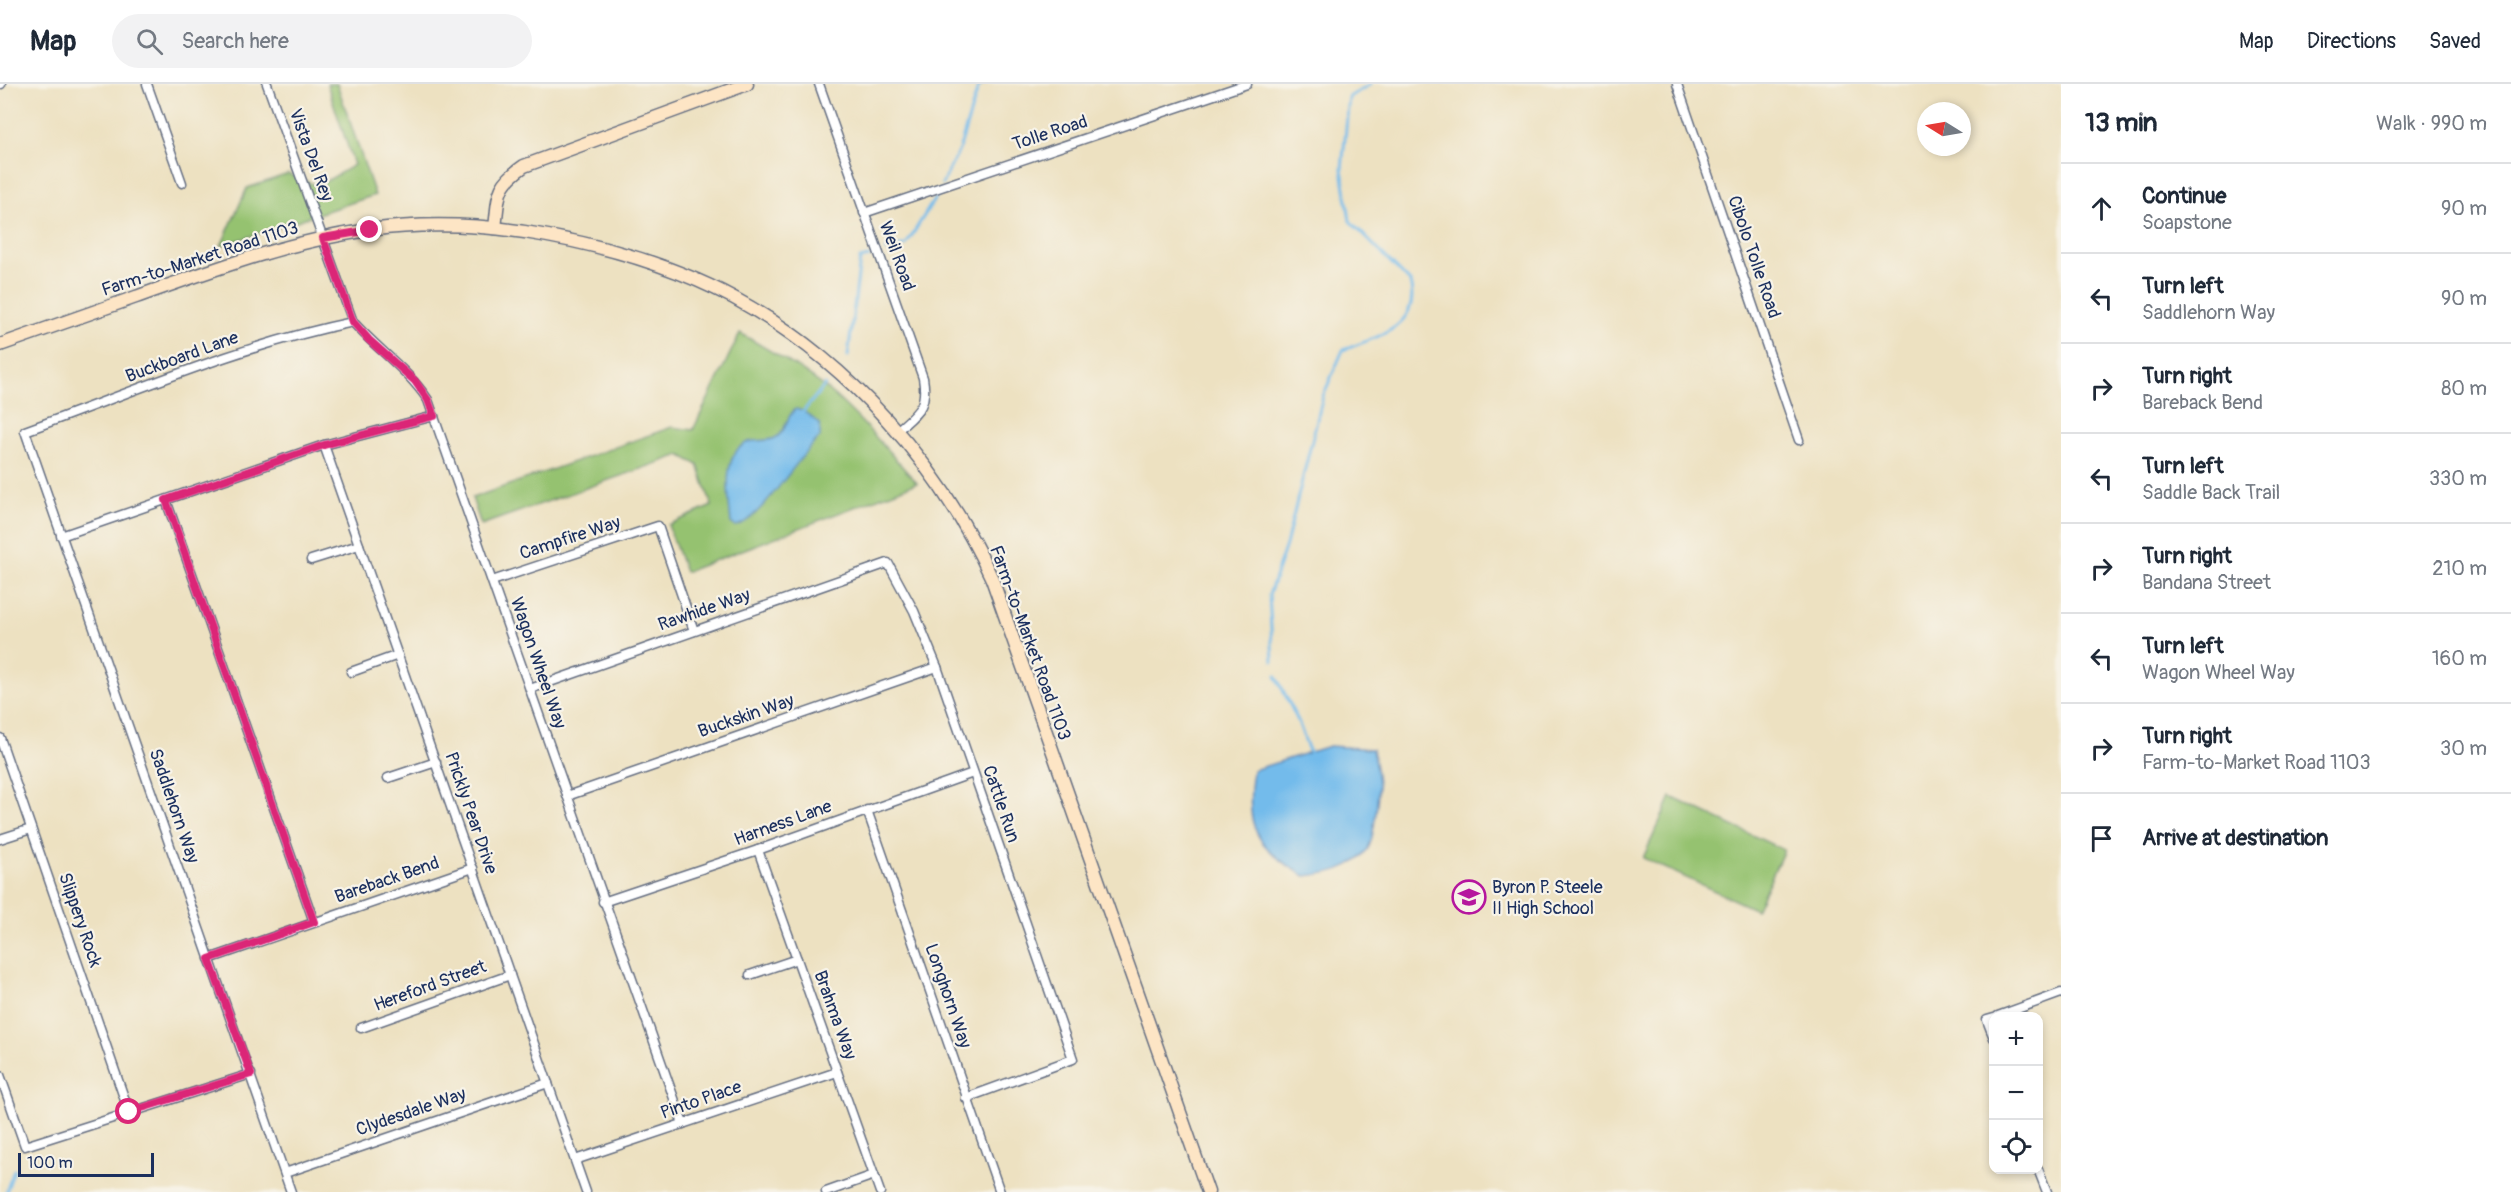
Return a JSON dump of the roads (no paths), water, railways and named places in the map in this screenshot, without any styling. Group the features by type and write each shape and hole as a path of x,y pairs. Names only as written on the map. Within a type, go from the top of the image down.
{"main road":[{"path":"495,228 499,196 506,178 524,166 747,84"},
{"name":"Farm-to-Market Road 1103","path":"0,345 196,275 323,238 401,227 495,228 530,232 600,247 681,274 735,299 768,319 820,359 898,430 937,483 967,530 992,579 1208,1192"}],"street":[{"path":"147,84 182,183"},
{"name":"Vista Del Rey","path":"267,84 323,238"},
{"name":"Weil Road","path":"819,84 923,378 925,392 923,405 898,430"},
{"name":"Tolle Road","path":"864,213 1247,84"},
{"name":"Cibolo Tolle Road","path":"1677,84 1799,440"},
{"name":"Wagon Wheel Way","path":"323,238 353,322 369,340 415,381 428,400 682,1124"},
{"name":"Buckboard Lane","path":"25,431 247,350 302,332 353,322"},
{"path":"62,536 324,445 434,416"},
{"name":"Saddlehorn Way","path":"25,431 291,1192"},
{"name":"Prickly Pear Drive","path":"324,445 586,1192"},
{"path":"166,500 314,922"},
{"name":"Campfire Way","path":"492,581 658,526 694,631"},
{"path":"311,560 359,545"},
{"name":"Rawhide Way","path":"530,689 888,563"},
{"name":"Cattle Run","path":"888,563 914,611 937,667 1073,1059 966,1098"},
{"path":"351,672 398,655"},
{"name":"Buckskin Way","path":"567,796 937,667"},
{"name":"Slippery Rock","path":"0,738 129,1112"},
{"path":"388,778 436,762"},
{"name":"Harness Lane","path":"603,902 758,850 973,773"},
{"name":"Longhorn Way","path":"867,810 1000,1192"},
{"path":"0,839 31,829"},
{"name":"Brahma Way","path":"758,850 880,1192"},
{"name":"Bareback Bend","path":"209,959 473,868"},
{"path":"750,975 797,959"},
{"name":"Hereford Street","path":"361,1028 510,975"},
{"path":"2009,1012 2061,993"},
{"name":"Pinto Place","path":"575,1160 837,1072"},
{"path":"0,1075 25,1146 251,1074"},
{"name":"Clydesdale Way","path":"285,1173 548,1083"},
{"path":"2040,1174 2047,1192"},
{"path":"826,1192 874,1175"}],"water":[{"path":"796,409 803,411 820,424 820,437 767,502 745,522 735,526 731,523 728,490 733,456 748,442 775,438"},
{"path":"1329,746 1372,749 1378,786 1374,829 1367,850 1354,862 1331,872 1305,876 1275,855 1264,845 1257,834 1251,807 1253,770"}],"waterway":[{"path":"942,184 959,150 978,88 982,84"},
{"path":"1273,661 1269,595 1286,545 1323,396 1343,350 1382,335 1393,328 1403,320 1409,310 1412,297 1410,282 1350,221 1342,169 1349,97 1371,84"},
{"path":"886,250 906,245 940,190"},
{"path":"848,356 860,259 869,257"},
{"path":"802,413 825,385"},
{"path":"1276,676 1298,721 1310,754"},
{"path":"6,1192 14,1170"}],"place":[{"name":"Byron P. Steele II High School","path":"1469,897"}]}
